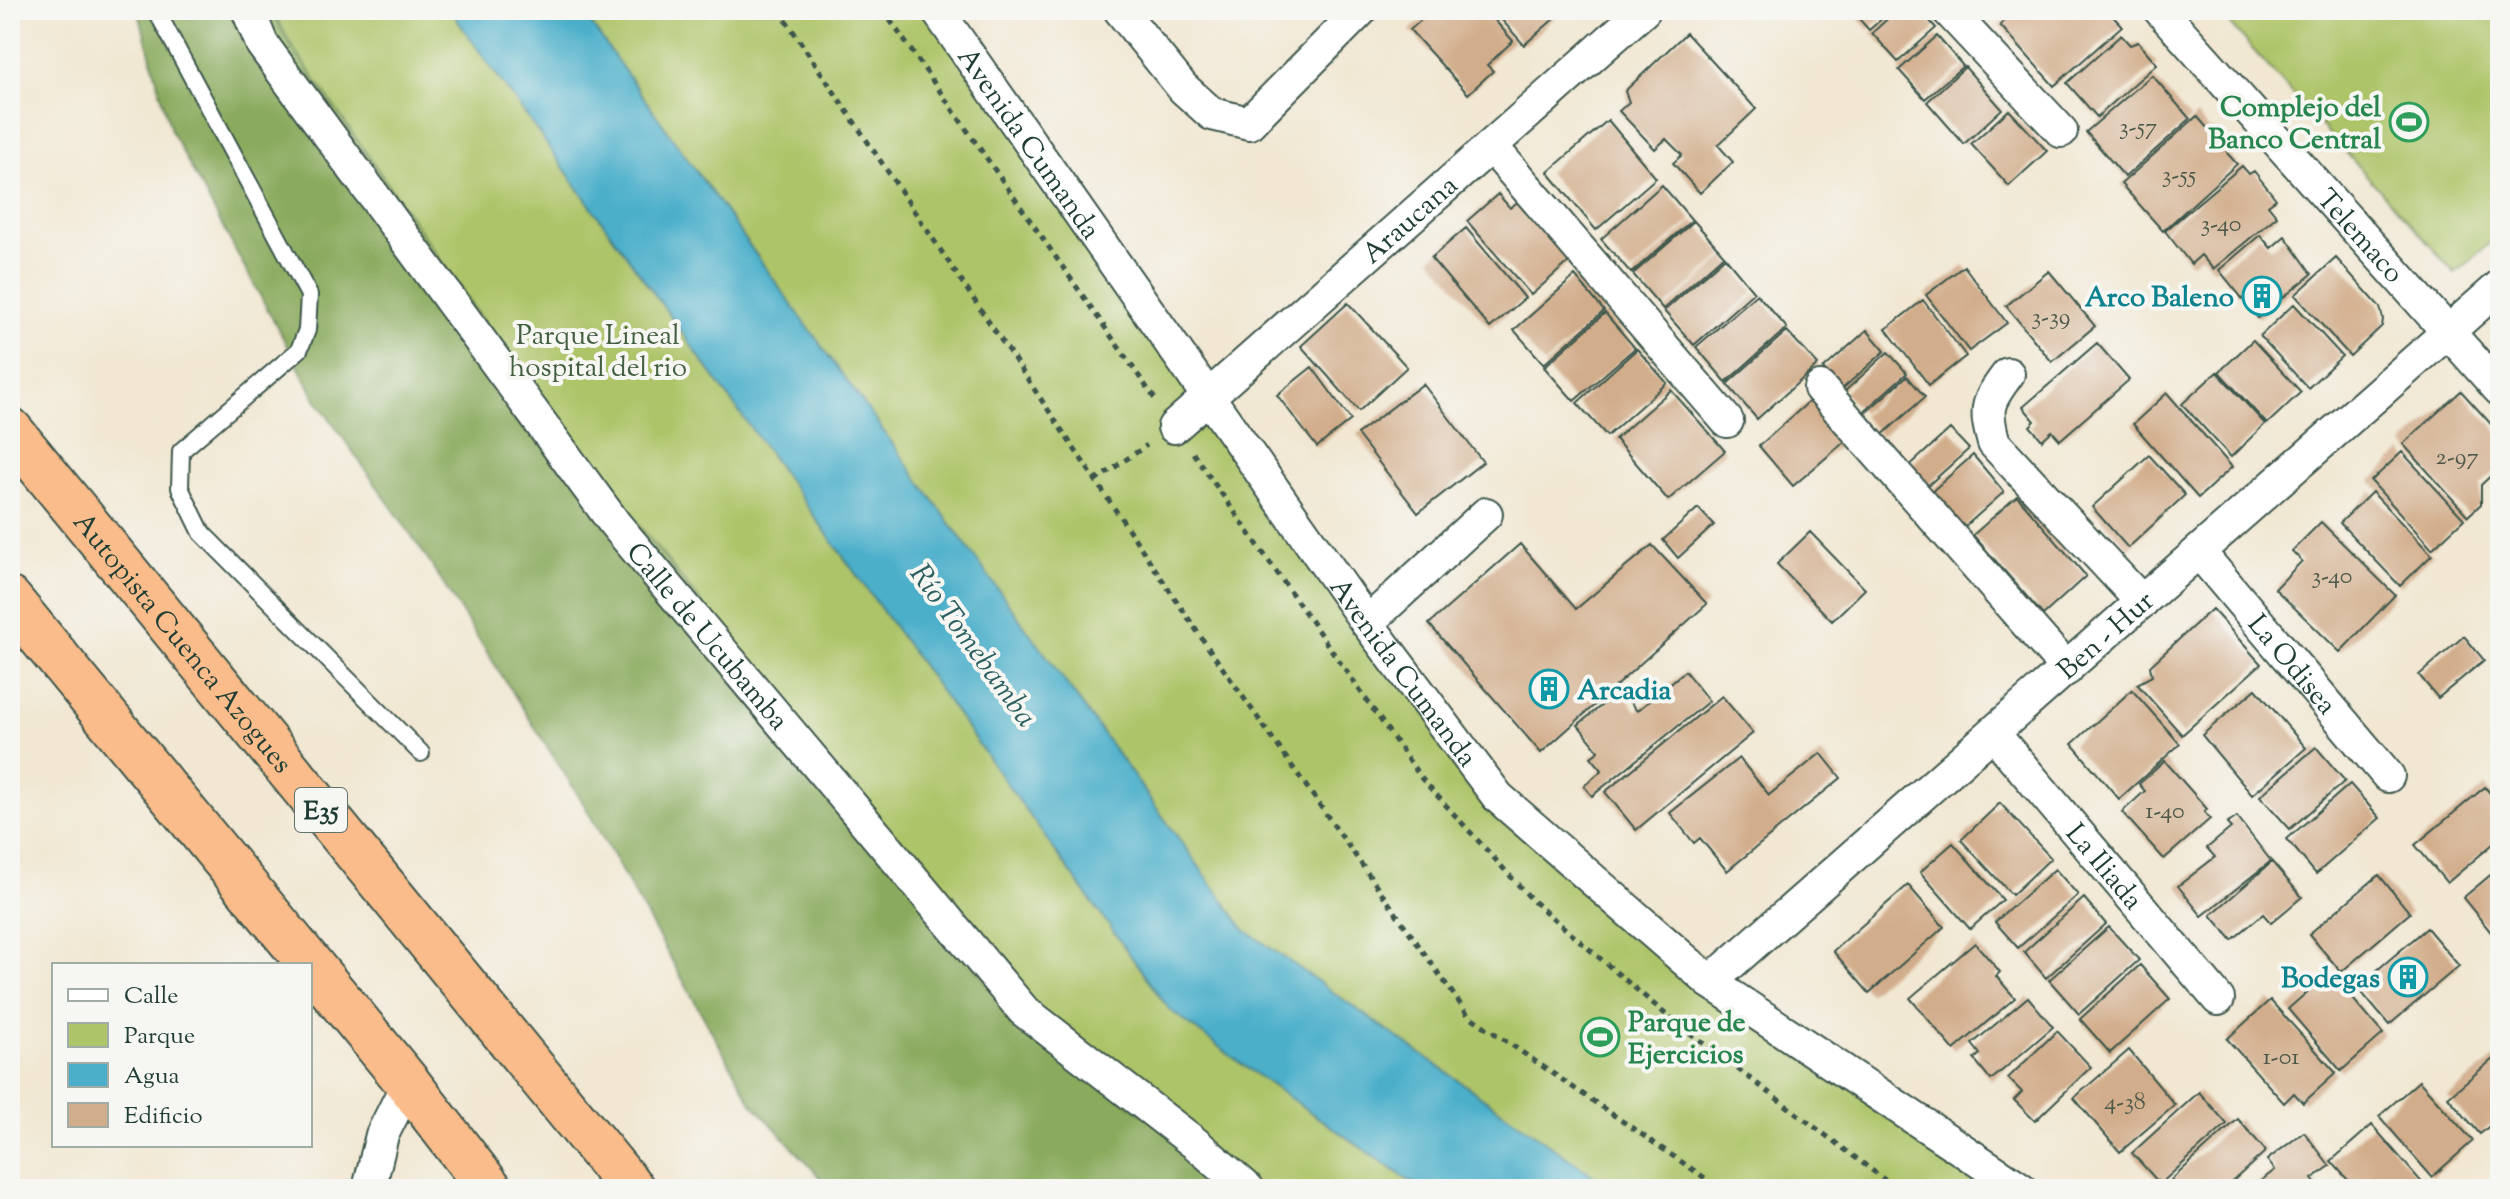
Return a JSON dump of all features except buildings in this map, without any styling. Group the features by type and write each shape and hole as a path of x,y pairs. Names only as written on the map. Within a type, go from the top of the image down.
{"highway":[{"name":"Autopista Cuenca Azogues","path":"10,430 632,1189"},
{"path":"10,600 309,963"},
{"path":"312,966 490,1189"}],"street":[{"name":"Calle de Ucubamba","path":"248,10 262,44 615,524 1023,1010 1196,1144 1248,1189"},
{"name":"Avenida Cumanda","path":"937,10 1367,623 1498,797 1710,982 2021,1189"},
{"path":"1120,10 1183,88 1212,114 1249,123 1361,10"},
{"name":"Araucana","path":"1174,427 1644,10"},
{"path":"1948,10 2061,131"},
{"name":"Telemaco","path":"2160,10 2500,390"},
{"path":"1491,146 1727,421"},
{"name":"Ben - Hur","path":"1710,982 2500,286"},
{"path":"2008,374 1991,397 1987,419 1994,443 2142,602"},
{"path":"1820,388 2067,669"},
{"path":"1367,623 1486,514"},
{"name":"La Odisea","path":"2199,552 2388,776"},
{"name":"La Iliada","path":"1993,733 2218,999"},
{"path":"369,1189 382,1135 408,1083"}],"lane":[{"path":"156,10 309,295 307,330 299,350 181,451 180,488 202,533 421,753"}],"path":[{"path":"779,10 1205,643 1468,1015 1721,1189"},
{"path":"1095,481 1174,427"}],"green space":[{"path":"138,10 272,10 289,42 534,395 836,771 1018,1025 1248,1189 831,1189 752,1103 582,801 421,549 316,399 171,131"},
{"name":"Parque Lineal hospital del rio","path":"272,10 450,10 1169,1009 1247,1068 1421,1189 1248,1189 1018,1026 836,771 534,395 289,42"},
{"path":"581,10 937,10 1498,797 1999,1189 1612,1189 1245,930"},
{"name":"Complejo del Banco Central","path":"2217,10 2500,10 2500,234 2455,273"}],"water":[{"name":"Río Tomebamba","path":"450,10 581,10 1245,930 1612,1189 1421,1189 1247,1068 1169,1009"}],"place":[{"name":"Complejo del Banco Central","path":"2409,122"},
{"name":"Arco Baleno","path":"2262,296"},
{"name":"Arcadia","path":"1549,689"},
{"name":"Bodegas","path":"2408,977"},
{"name":"Parque de Ejercicios","path":"1600,1037"}]}
